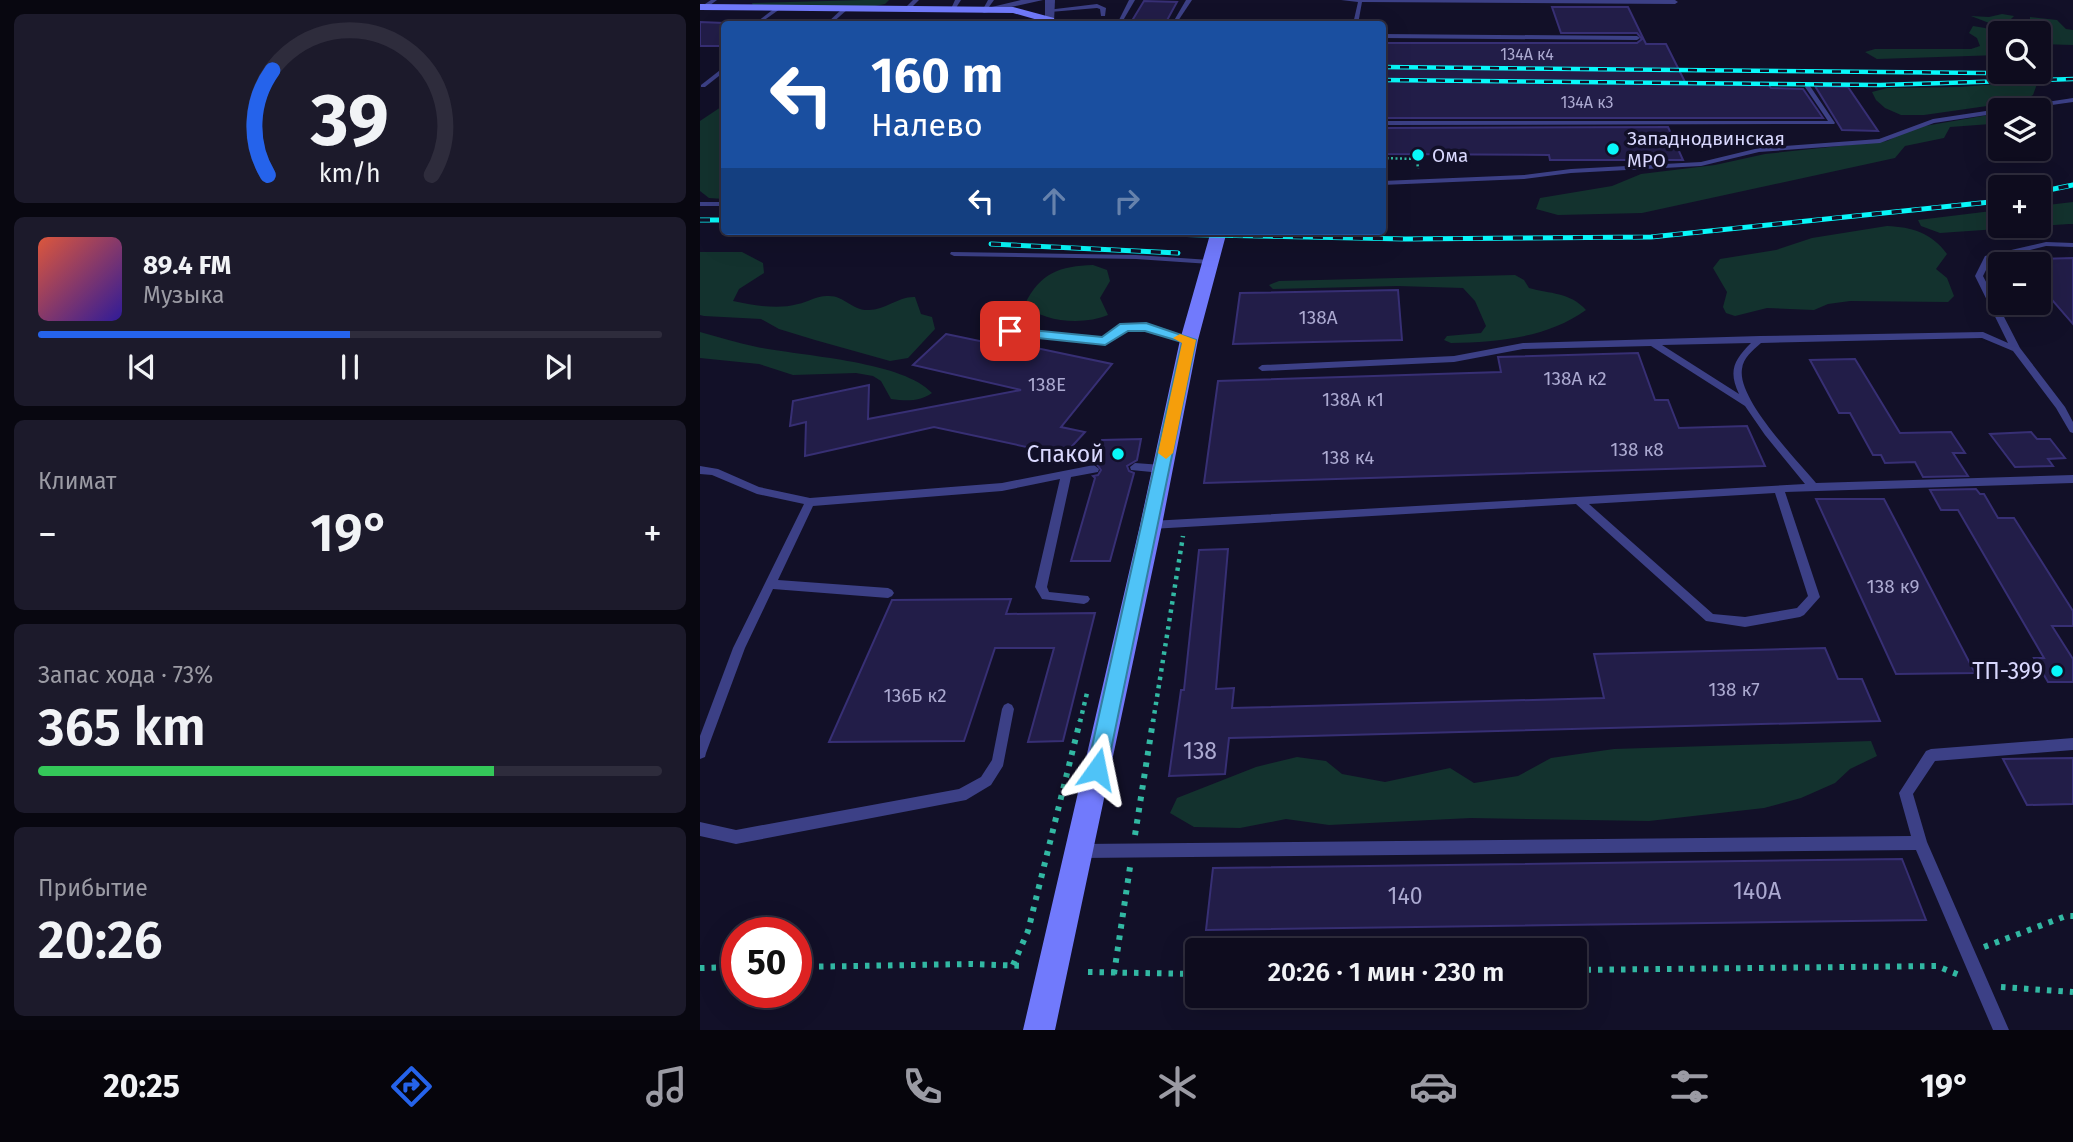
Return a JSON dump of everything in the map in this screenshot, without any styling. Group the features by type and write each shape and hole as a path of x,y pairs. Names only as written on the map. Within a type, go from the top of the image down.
{"main road":[{"path":"702,7 777,9 844,6 907,9 955,5 984,10 1050,14"},
{"path":"1039,1030 1151,525 1189,340 1218,235"}],"street":[{"path":"984,10 1038,0"}],"lane":[{"path":"702,7 714,0"},
{"path":"907,9 916,0"},
{"path":"984,10 991,0"},
{"path":"1121,21 1132,0"},
{"path":"1176,21 1189,0"},
{"path":"1344,0 1675,2"},
{"path":"1356,21 1360,2"},
{"path":"831,21 844,6"},
{"path":"1050,14 1097,6 1103,8 1104,15"},
{"path":"760,21 777,9"},
{"path":"1386,36 1637,38"},
{"path":"703,86 721,71"},
{"path":"1386,122 1832,123 1808,87"},
{"path":"1386,183 1701,164 1759,150 1880,141 1933,121 2073,100"},
{"path":"700,204 721,204"},
{"path":"2073,245 2046,244 1988,258 1979,276 2016,349 2060,407 2073,430"},
{"path":"954,254 1136,257 1210,262"},
{"path":"987,329 1105,341 1125,327 1146,327 1189,340"},
{"path":"1262,368 1454,359 1523,346 1760,339 1983,335 2016,349"},
{"path":"1760,339 1745,353 1736,372 1741,393 1813,487"},
{"path":"1651,342 1748,404"},
{"path":"2060,407 2073,407"},
{"path":"1135,467 1162,469"},
{"path":"700,470 713,472 757,490 810,502 1002,486 1094,469"},
{"path":"1066,475 1041,587 1046,596 1084,599"},
{"path":"1151,525 1813,487 2073,479"},
{"path":"1579,501 1710,618 1745,622 1800,612 1814,597 1779,489"},
{"path":"700,753 739,648 810,502"},
{"path":"769,584 888,593"},
{"path":"700,829 736,837 961,795 986,781 998,762 1008,709"},
{"path":"2001,1030 1920,843 1906,793 1931,755 2073,744"},
{"path":"1079,851 1920,843"}],"path":[{"path":"1386,158 1418,159 1419,183"},
{"path":"1114,974 1185,523"},
{"path":"1587,970 1937,965 2066,916 2073,916"},
{"path":"812,967 970,964 1025,967"},
{"path":"1937,965 1981,985 2073,992"},
{"path":"700,968 721,967"},
{"path":"1088,972 1185,974"}],"green space":[{"path":"889,0 885,4 875,6 753,6 752,3"},
{"path":"2002,14 2014,16 2010,20 2014,21 1988,23 1971,16 1989,17"},
{"path":"2030,17 2057,20 2066,29 2073,30 2073,45 2051,44 2051,21 2030,21"},
{"path":"1973,26 1988,29 1988,55 1877,59 1865,52 1875,49 1971,49 1980,46 1977,38 1969,33"},
{"path":"2037,84 2033,95 2028,98 1988,98 1988,106 1924,115 1901,115 1885,108 1872,92 1887,88"},
{"path":"721,107 721,199 709,198 700,191 700,121"},
{"path":"1988,115 1988,124 1950,127 1944,138 1905,146 1895,158 1642,213 1558,215 1536,209 1540,198 1612,186 1641,174 1715,165 1765,154 1887,141 1913,128"},
{"path":"2073,202 2073,224 2051,225 2051,205"},
{"path":"1988,211 1988,230 1940,233 1921,226 1918,220"},
{"path":"1887,226 1921,232 1935,241 1947,254 1936,269 1947,278 1954,296 1948,302 1850,301 1828,304 1814,310 1767,308 1735,316 1726,313 1723,307 1727,292 1713,268 1720,259 1776,250 1812,238"},
{"path":"700,252 742,252 763,263 764,273 739,289 733,301 782,307 829,296 869,310 915,297 921,314 932,317 935,329 908,358 890,361 779,329 761,319 700,315"},
{"path":"1093,265 1107,270 1110,281 1100,298 1108,315 1088,320 1064,320 1042,315 1025,304 1037,285 1052,273 1071,267"},
{"path":"1515,275 1524,280 1529,288 1559,294 1580,304 1586,310 1555,327 1522,337 1451,343 1444,340 1447,336 1481,333 1486,326 1475,301 1463,288 1398,286 1273,289 1269,285 1279,281"},
{"path":"700,332 757,347 875,367 918,382 932,393 912,400 891,399 881,381 873,376 856,373 793,375 759,364 700,358"},
{"path":"1871,741 1877,756 1850,769 1835,783 1801,798 1764,808 1649,821 1471,818 1329,825 1286,819 1240,828 1194,827 1170,813 1177,798 1256,767 1297,757 1326,761 1342,774 1385,782 1450,768 1474,783 1518,776 1551,758 1614,749"}],"building":[{"path":"1144,1 1177,2 1167,21 1132,21"},
{"path":"1552,7 1628,7 1646,44 1666,44 1686,84 1768,84 1771,88 1803,89 1823,118 1386,118 1386,43 1637,43 1642,39 1637,33 1561,33"},
{"path":"700,22 721,23 721,46 700,46"},
{"path":"1815,86 1848,87 1878,131 1842,130"},
{"path":"1668,127 1683,160 1550,160 1549,155 1386,154 1386,128"},
{"path":"2073,258 2073,324 2051,299 2051,259"},
{"path":"1398,290 1402,340 1233,344 1240,293"},
{"path":"946,334 989,343 993,339 1112,364 1061,427 1085,432 1064,455 934,427 805,456 806,422 790,426 793,401 869,385 868,419 1021,390 913,365"},
{"path":"1638,353 1655,400 1668,400 1679,428 1747,426 1765,466 1204,483 1218,381 1501,372 1498,357"},
{"path":"1855,359 1900,433 1951,432 1965,453 1953,453 1968,476 1923,477 1915,462 1885,463 1881,455 1873,455 1850,413 1839,413 1810,360"},
{"path":"2031,432 2037,439 2050,439 2065,458 2048,459 2053,466 2015,467 1990,434"},
{"path":"1141,439 1137,460 1127,466 1129,471 1134,473 1110,561 1071,561 1095,478 1093,476 1098,475 1101,470 1096,463 1102,440"},
{"path":"1976,489 1980,494 1984,494 1998,518 2014,518 2073,611 2073,626 2052,626 2073,659 2073,682 2048,682 2034,658 2044,658 1958,510 1941,510 1930,490"},
{"path":"1816,499 1884,499 1975,673 1896,674"},
{"path":"1228,549 1216,689 1234,688 1232,708 1604,698 1594,654 1825,648 1838,679 1862,679 1880,721 1229,738 1225,774 1169,776 1181,690 1184,690 1199,550"},
{"path":"1011,599 1006,614 1095,613 1063,741 1028,742 1054,648 995,648 964,741 829,742 892,600"},
{"path":"2073,758 2073,804 2027,805 2003,759"},
{"path":"1902,859 1926,920 1206,930 1213,868"}],"railway":[{"path":"1386,67 1986,73"},
{"path":"1386,80 1880,85 2073,79"},
{"path":"2051,190 2073,185"},
{"path":"1209,235 1405,239 1651,237 1988,202"},
{"path":"700,220 721,220"},
{"path":"991,244 1178,253"}],"slow traffic":[{"path":"1166,453 1189,340 1180,338"}],"place":[{"name":"Западнодвинская МРО","path":"1613,149"},
{"name":"Ома","path":"1418,155"},
{"name":"Спакой","path":"1118,454"},
{"name":"ТП-399","path":"2057,671"}],"route":[{"path":"1010,331 1105,341 1125,327 1146,327 1189,340 1097,769"}]}
